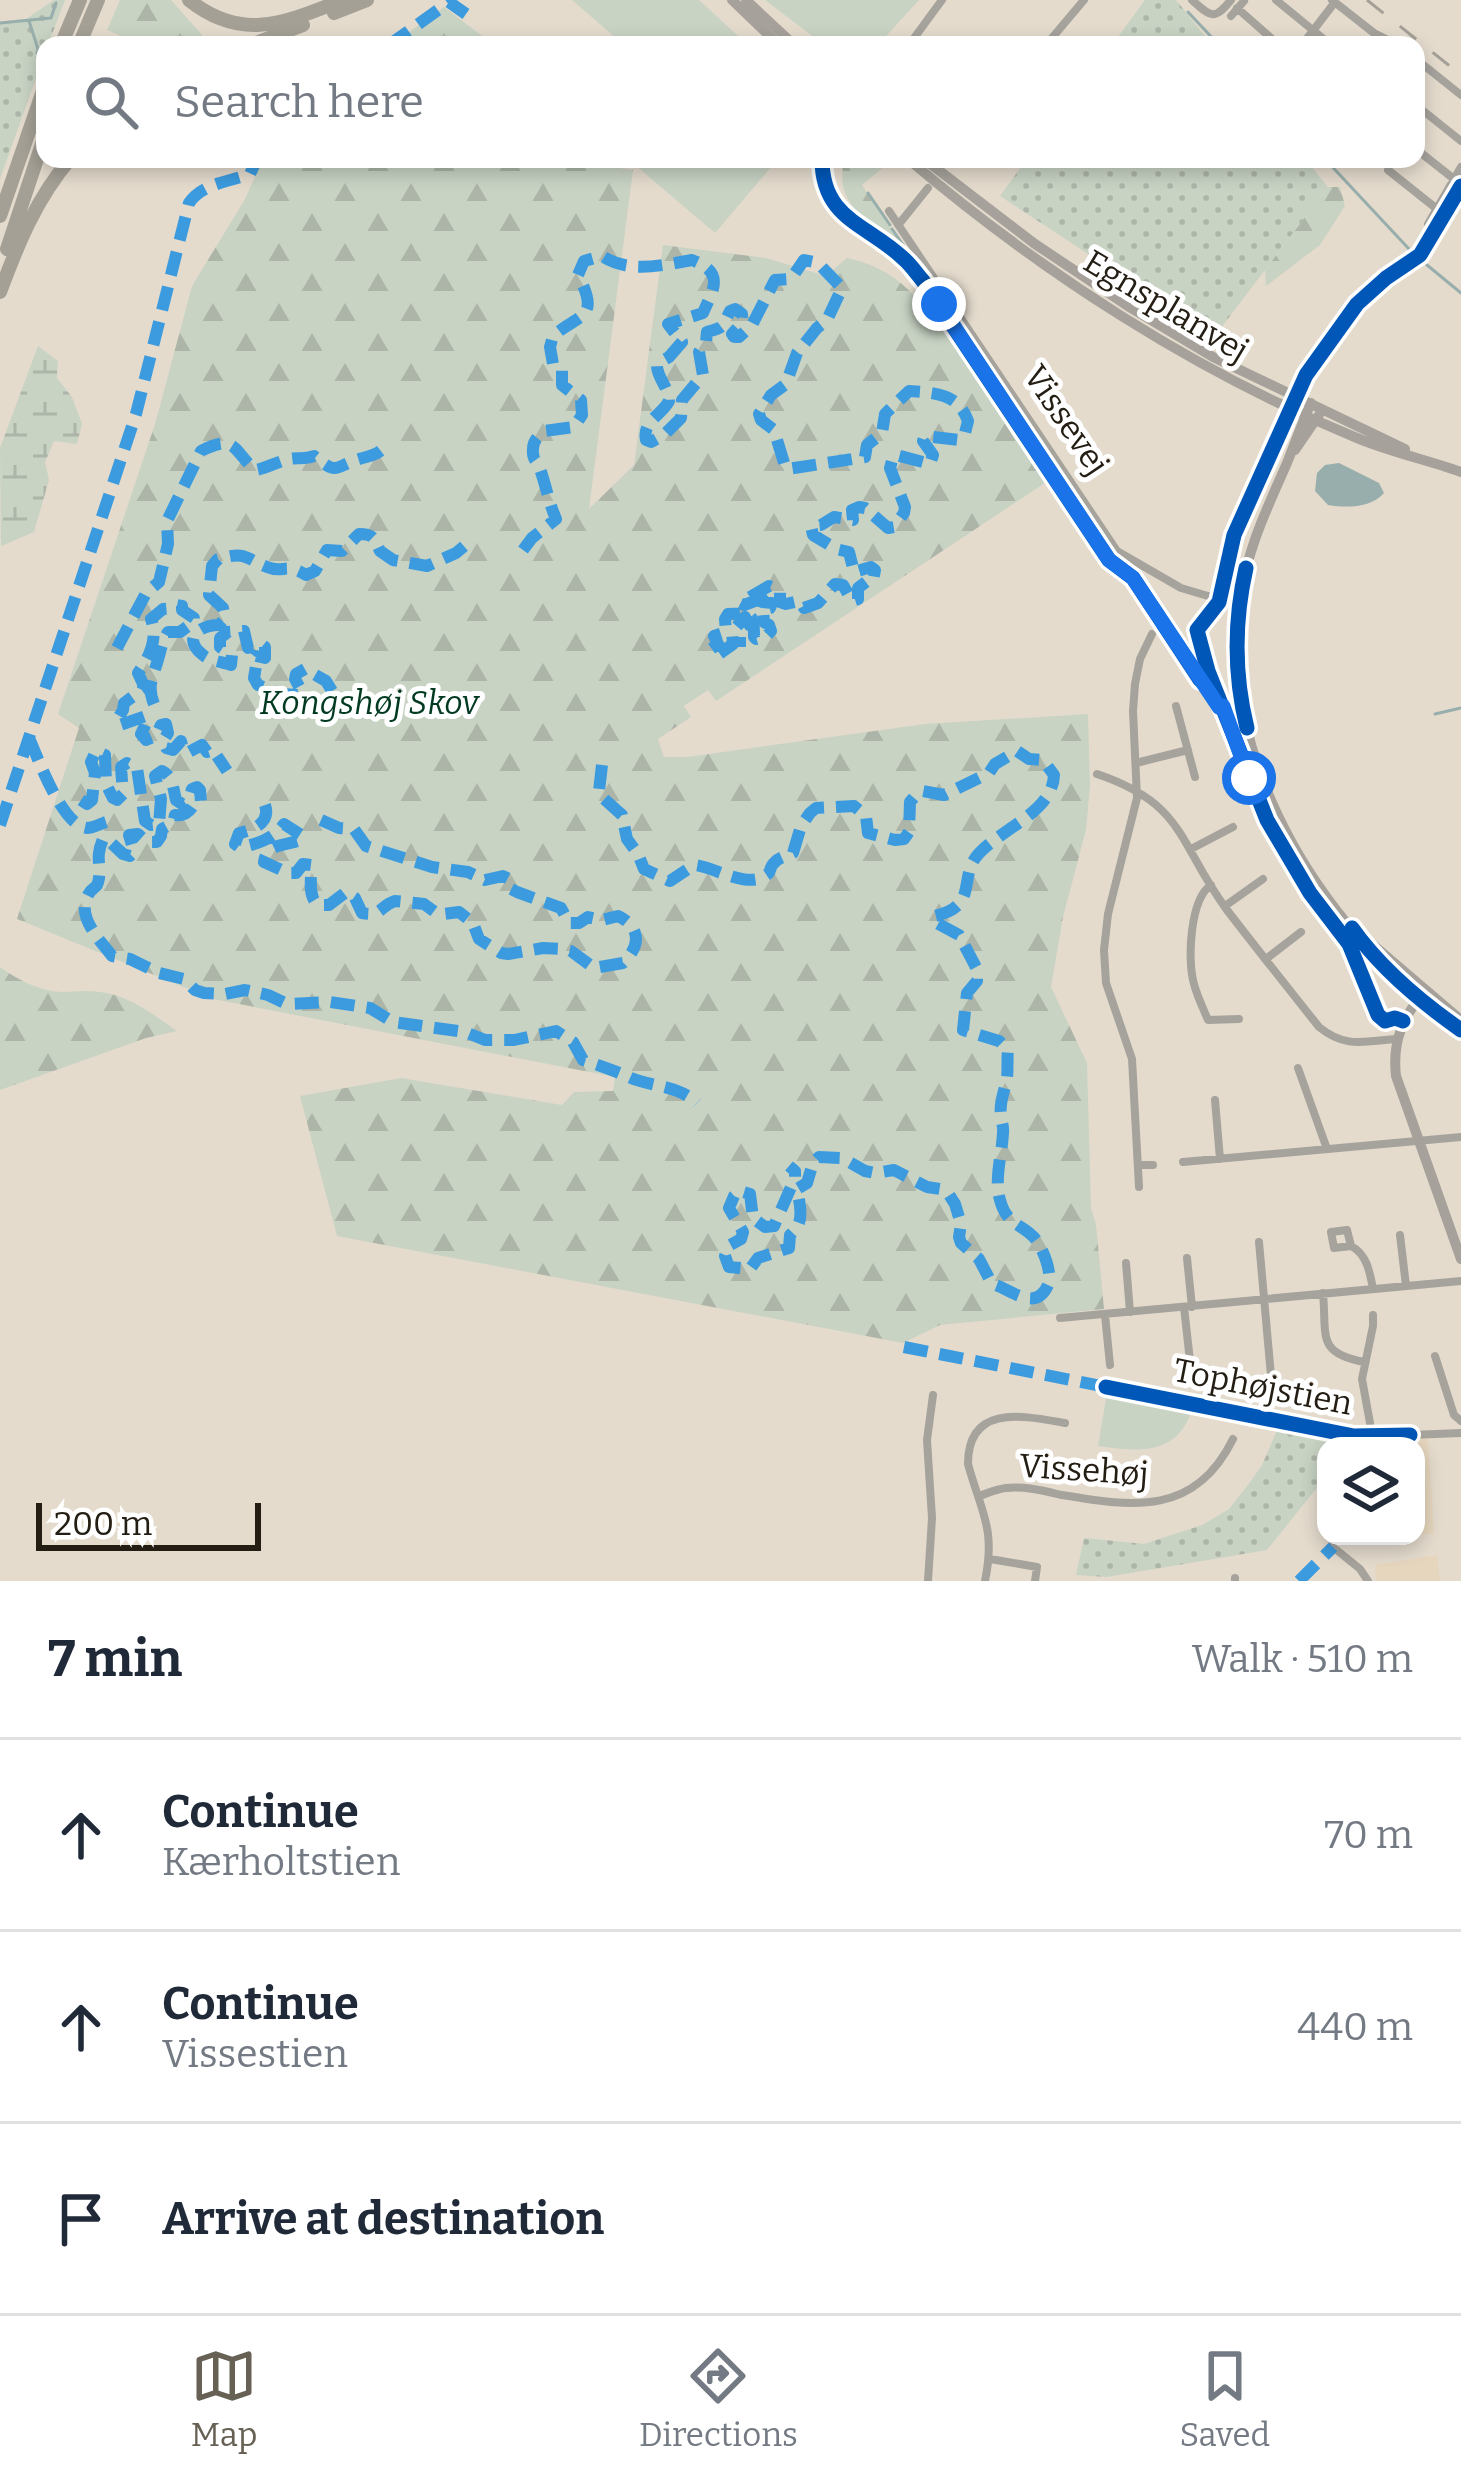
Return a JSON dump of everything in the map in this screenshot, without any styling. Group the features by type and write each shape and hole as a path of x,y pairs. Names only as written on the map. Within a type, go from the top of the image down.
{"highway":[{"path":"64,36 78,0"},
{"path":"83,36 98,0"},
{"path":"189,0 218,19 253,26 286,21 343,0"},
{"path":"274,36 367,0"},
{"path":"0,216 36,112"},
{"path":"0,272 36,162"},
{"path":"0,292 31,214 64,168"}],"main road":[{"path":"732,0 769,36"},
{"path":"746,0 784,36"},
{"name":"Egnsplanvej","path":"919,168 1076,284 1240,383 1385,439 1419,457"},
{"name":"Egnsplanvej","path":"936,168 1035,244 1214,358 1376,445 1461,472"},
{"path":"1240,383 1293,418 1297,434"},
{"path":"1315,412 1297,434 1252,543 1240,601 1241,704 1260,771 1292,841 1321,887 1349,924 1461,1030"},
{"path":"1289,457 1304,440 1315,412"},
{"path":"1422,994 1461,1020"},
{"path":"1422,994 1397,1039 1396,1076 1456,1233 1461,1259"}],"street":[{"path":"916,36 943,0"},
{"path":"1054,36 1084,0"},
{"path":"1192,0 1214,16 1236,6 1269,36"},
{"path":"1276,0 1319,36"},
{"path":"1309,36 1334,1 1380,36"},
{"path":"1425,66 1461,94"},
{"path":"1425,112 1461,140"},
{"path":"1425,156 1454,179"},
{"path":"1428,224 1461,167"},
{"path":"1388,170 1436,209"},
{"path":"898,225 928,188"},
{"name":"Vissevej","path":"889,211 1117,551 1181,588 1240,601"},
{"path":"1139,1187 1132,1059 1103,966 1108,914 1138,790 1135,684 1152,634"},
{"path":"1176,706 1195,777"},
{"path":"1136,763 1188,750"},
{"path":"1097,774 1138,790 1170,816 1225,906 1319,1027 1346,1042 1397,1039"},
{"path":"1191,850 1233,827"},
{"path":"1225,906 1263,879"},
{"path":"1208,1020 1192,982 1190,957 1197,902 1211,885"},
{"path":"1266,959 1301,932"},
{"path":"1194,1018 1239,1018"},
{"path":"1298,1068 1327,1149"},
{"path":"1215,1100 1220,1159"},
{"path":"1184,1162 1461,1137"},
{"path":"1138,1165 1153,1165"},
{"path":"1400,1235 1406,1286"},
{"path":"1259,1242 1272,1387"},
{"path":"1351,1246 1362,1256 1372,1288"},
{"path":"1187,1258 1190,1370"},
{"path":"1126,1263 1130,1312"},
{"path":"1060,1318 1461,1281"},
{"path":"1323,1293 1332,1352 1364,1362"},
{"path":"1106,1315 1110,1365"},
{"path":"1370,1423 1363,1396 1373,1315"},
{"path":"1435,1357 1454,1414 1461,1421"},
{"path":"928,1581 932,1518 927,1440 933,1395"},
{"name":"Vissehøj","path":"986,1581 990,1532 970,1474 968,1454 973,1438 987,1423 1012,1415 1065,1423"},
{"path":"1410,1435 1461,1433"},
{"name":"Vissehøj","path":"979,1496 1012,1487 1119,1504 1150,1503 1179,1494 1206,1477 1233,1439"},
{"path":"1334,1545 1368,1581"},
{"path":"990,1559 1037,1568 1035,1581"}],"shaded area":[{"path":"1425,1438 1434,1534 1425,1534"},
{"path":"1437,1555 1440,1581 1376,1581 1375,1565"}],"green space":[{"path":"54,0 65,0 51,36 36,36 36,78 0,179 0,22 26,19"},
{"path":"120,0 171,0 203,36 121,36 107,30"},
{"path":"572,0 699,0 738,36 614,36"},
{"path":"765,0 919,0 886,36 812,36"},
{"path":"1145,0 1176,0 1205,36 1119,36"},
{"path":"444,7 482,36 404,36"},
{"name":"Kongshøj Skov","path":"259,168 633,170 589,509 634,465 663,245 766,258 826,276 847,258 883,271 930,312 937,311 1054,477 716,701 708,690 684,706 691,717 658,739 664,757 687,757 925,724 1088,714 1086,830 1051,987 1087,1063 1091,1208 1104,1309 940,1325 903,1343 337,1236 300,1096 401,1078 562,1105 574,1092 613,1091 615,1077 213,999 17,919 79,728 58,714 155,424 192,286"},
{"path":"639,168 770,168 715,233"},
{"path":"843,168 882,168 862,185 903,247 860,215 843,186"},
{"path":"1020,168 1312,168 1328,187 1214,337 1000,196"},
{"path":"1328,187 1340,187 1345,206 1320,245 1266,286 1265,270"},
{"path":"38,346 58,361 57,378 72,397 82,424 77,444 54,441 45,462 49,480 34,532 1,546 0,448"},
{"path":"0,967 45,990 121,997 177,1031 0,1090"},
{"path":"1107,1393 1193,1407 1178,1435 1156,1447 1098,1446"},
{"path":"1279,1426 1340,1437 1317,1437 1317,1488 1267,1550 1107,1577 1076,1575 1084,1538 1144,1544 1202,1525 1229,1509 1262,1465"}],"water":[{"path":"1339,463 1379,483 1384,493 1366,504 1328,505 1315,491 1317,473 1325,465"}],"waterway":[{"path":"0,23 51,18 56,3"},
{"path":"1188,12 1211,36"},
{"path":"29,21 36,43"},
{"path":"1333,168 1409,249"},
{"path":"868,193 890,225"},
{"path":"892,229 937,294"},
{"path":"1427,265 1461,293"},
{"path":"1435,714 1461,708"}],"railway":[{"path":"1367,0 1412,36"},
{"path":"1425,46 1461,75"}],"marked path":[{"path":"402,36 449,2 466,14"},
{"path":"0,825 136,414 189,203 209,187 250,174 253,168"},
{"path":"523,550 556,519 533,456 534,443 544,431 574,427 582,415 581,400 562,385 562,370 553,364 550,347 553,336 587,308 578,275 584,261 602,256 623,265 646,267 692,260 713,276 703,313 668,324 682,342 657,364 669,401 647,428 646,440 651,442 681,418 682,400 703,375 699,352 707,332 722,326 735,309 742,314 741,324 732,334 739,337 752,325 775,280 791,279 804,260 818,263 842,288 827,320 797,353 786,384 771,395 759,414 774,430 785,466 865,457 867,445 882,433 885,414 909,391 952,400 968,421 959,440 925,436 923,441 933,455 930,464 893,457 890,468 905,507 894,527 888,528 859,507 852,510 853,520 834,517 811,526 813,535 849,552 854,572 875,570 873,581 858,588 858,599 852,601 843,585 835,584 818,603 804,608 800,601 780,602 780,591 769,586 740,603 771,595 762,602 772,603 763,610 771,631 756,639 750,616 728,614 726,632 714,636 718,644 711,651 719,654 733,644 732,632 745,617 740,647"},
{"path":"117,648 146,593 159,582 168,544 167,521 201,451 229,444 256,470 314,456 336,468 386,446"},
{"path":"332,691 326,681 305,669 295,679 300,695 258,685 253,660 265,658 265,647 260,643 248,648 244,631 220,638 220,647 232,655 231,665 209,659 197,649 196,634 225,619 223,608 209,595 212,566 218,559 240,556 272,569 294,569 306,575 315,571 327,550 342,551 359,534 371,536 393,560 427,566 469,542"},
{"path":"154,704 151,683 166,636 194,622 182,606 163,609 151,619 152,647 138,673 144,686 124,703 117,720 120,725 146,716 141,734 146,740 166,724 166,748 173,750 181,741 183,750 189,752 202,745 207,752 213,750 227,771"},
{"path":"29,738 69,816 87,828 106,822"},
{"path":"81,800 87,804 92,800 95,773 91,762 96,751 105,755 106,784 117,800 123,794 121,767 127,763 137,768 145,821 151,825 159,824 161,799 155,776 166,773 182,804 192,789 200,790 201,802 175,815 157,842 129,835 134,852 130,856 103,839 98,882 88,895 85,912 112,956 184,979 204,993 245,990 287,1004 330,1002 370,1008 393,1022 465,1032 485,1040 514,1040 556,1031 573,1042 583,1060 674,1090 697,1103"},
{"path":"602,765 599,791 622,815 627,839 644,869 670,881 694,865 738,878 763,877 777,860 793,853 801,826 816,808 854,806 866,816 868,833 904,839 909,832 910,802 916,795 923,791 944,795 989,773 1017,751 1029,759 1043,760 1054,775 1051,788 1034,811 976,857 957,906 933,921 959,935 977,969 977,981 967,993 963,1030 999,1041 1008,1050 998,1192 1007,1215 1042,1250 1049,1275 1043,1293 1036,1298 1022,1297 992,1284 979,1259 961,1243 961,1224 948,1193 894,1170 865,1171 842,1158 819,1157 807,1183 797,1189 800,1219 790,1235 789,1248 758,1258 750,1269 729,1267 725,1256 743,1232 729,1208 734,1196 740,1191 750,1194 753,1218 765,1227 774,1226 795,1178 789,1166"},
{"path":"265,805 263,821 239,833 235,844 259,842 284,824 301,835 303,839 269,851 264,862 288,873 311,865 311,892 318,905 329,905 346,892 362,913 377,912 395,901 424,904 443,914 459,912 473,923 479,939 501,953 562,949 594,968 623,963 633,950 634,931 618,916 569,923 561,908 511,889 503,876 485,880 468,872 432,867 366,846 354,829 321,820"},
{"path":"904,1347 1106,1387"},
{"path":"1299,1581 1333,1547"}],"cycle path":[{"path":"823,168 838,208 904,259 923,281 1109,560 1133,578 1200,680"},
{"path":"1403,1021 1385,1021 1378,1015 1349,944 1310,893 1267,820 1208,671 1197,630 1219,602 1234,535 1306,375 1357,304 1420,255 1461,186"},
{"path":"1246,568 1237,648 1247,728"},
{"path":"1352,928 1402,984 1461,1030"},
{"name":"Tophøjstien","path":"1106,1387 1354,1436 1410,1435"}],"route":[{"path":"939,304 1109,560 1133,578 1219,707 1223,706 1249,778"}]}
